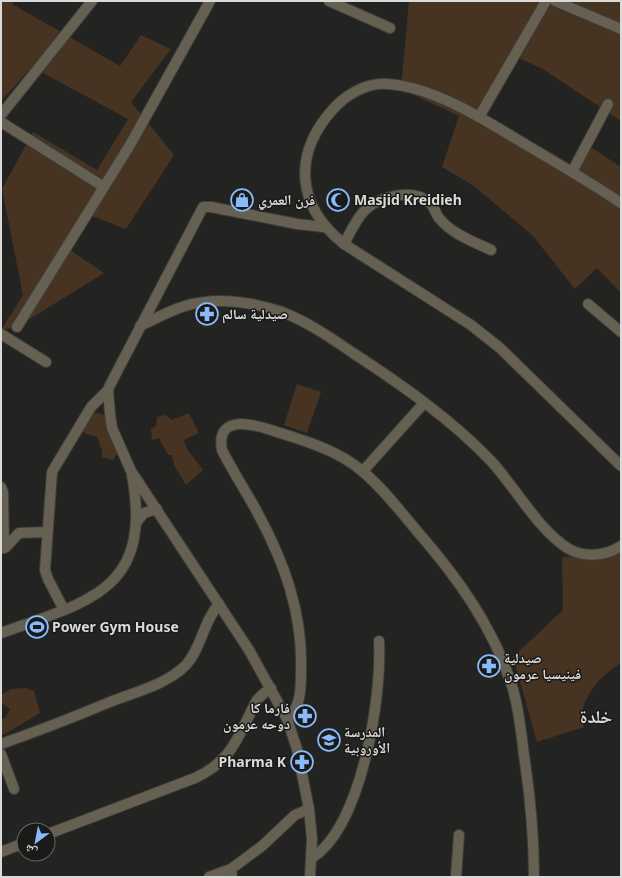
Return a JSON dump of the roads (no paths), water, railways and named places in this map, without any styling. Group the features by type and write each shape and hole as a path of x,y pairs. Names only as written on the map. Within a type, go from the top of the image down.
{"street":[{"path":"1,115 92,1"},
{"path":"17,327 130,145 210,1"},
{"path":"329,1 390,28"},
{"path":"479,117 546,1"},
{"path":"555,1 621,29"},
{"path":"621,203 479,117 433,95 405,86 386,83 369,86 348,96 318,126 306,157 306,180 309,199 324,226 344,244 471,325 500,348 621,466"},
{"path":"572,172 608,104"},
{"path":"1,122 104,187"},
{"path":"344,244 366,210 392,196 402,194 428,201 433,206 438,218 458,235 490,250"},
{"path":"64,610 48,580 45,570 50,483 54,466 91,407 108,390 203,207 211,207 297,224 324,226"},
{"path":"140,326 177,308 205,302 243,303 287,314 316,329 383,372 456,428 483,453 541,523 562,544 580,553 590,554 608,552 621,546"},
{"path":"588,304 621,332"},
{"path":"1,334 46,362"},
{"path":"108,390 112,428 131,471 249,650 272,688 287,719 299,755 309,809 312,858 310,877"},
{"path":"363,471 424,403"},
{"path":"287,719 297,708 301,682 301,643 296,610 285,570 266,529 222,450 220,443 222,436 232,425 240,423 248,423 311,443 342,456 363,471 433,549 457,580 482,619 500,656 515,697 532,820 534,877"},
{"path":"1,633 88,600 114,580 129,556 136,523 136,503 131,471"},
{"path":"1,487 3,492 2,548"},
{"path":"136,523 144,513 157,509"},
{"path":"2,548 19,533 47,532"},
{"path":"1,744 128,695 173,675 186,664 195,653 210,616 219,604"},
{"path":"312,858 326,847 342,823 351,803 373,721 379,679 379,640"},
{"path":"56,831 191,780 210,771 229,754 260,697 272,688"},
{"path":"1,754 14,790"},
{"path":"209,877 231,873 295,815 309,809"},
{"path":"456,877 459,835"},
{"path":"1,852 16,846"}],"place":[{"name":"فرن العمري","path":"242,200"},
{"name":"Masjid Kreidieh","path":"338,200"},
{"name":"صيدلية سالم","path":"207,314"},
{"name":"Power Gym House","path":"37,627"},
{"name":"صيدلية فينيسيا عرمون","path":"489,666"},
{"name":"فارما كا دوحه عرمون","path":"305,716"},
{"name":"المدرسة الأوروبية","path":"329,740"},
{"name":"Pharma K","path":"302,762"}],"district":[{"name":"خلدة","path":"596,717"}]}
